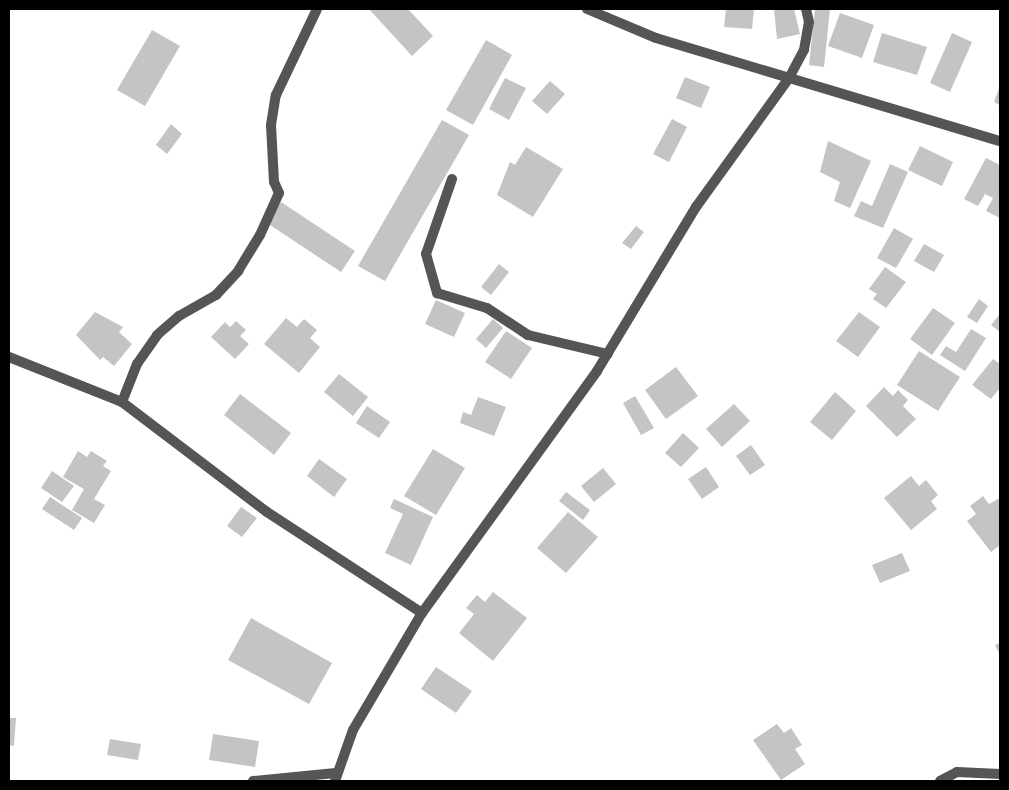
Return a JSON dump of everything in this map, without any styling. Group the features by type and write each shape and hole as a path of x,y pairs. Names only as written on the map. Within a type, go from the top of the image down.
{"street":[{"path":"122,402 137,364 157,335 179,316 216,295 238,271 260,235 279,193 274,182 272,125 276,96 317,9"},
{"path":"587,9 656,38 1000,141"},
{"path":"253,781 336,777 353,730 422,612 608,354 696,207 789,78 804,50 809,22 806,9"},
{"path":"452,179 426,254 437,293 486,308 528,335 608,354"},
{"path":"9,357 122,402 267,512 422,612"},
{"path":"940,781 957,772 1000,774"}],"building":[{"path":"369,9 408,9 433,36 412,56"},
{"path":"726,9 754,9 752,29 724,27"},
{"path":"774,9 794,9 800,34 777,39"},
{"path":"815,9 830,9 824,67 809,65"},
{"path":"840,13 874,25 862,58 828,46"},
{"path":"152,30 180,46 145,106 117,90"},
{"path":"882,33 927,47 917,75 873,62"},
{"path":"952,33 972,42 950,92 930,83"},
{"path":"486,40 512,55 473,125 446,110"},
{"path":"685,77 710,87 701,108 676,98"},
{"path":"505,78 526,88 509,120 489,109"},
{"path":"550,81 565,94 547,114 532,101"},
{"path":"1000,86 1000,105 994,102"},
{"path":"672,119 687,127 669,162 653,154"},
{"path":"442,120 469,135 385,281 358,266"},
{"path":"171,124 182,134 167,154 156,145"},
{"path":"828,141 871,161 850,208 834,201 840,182 820,172"},
{"path":"920,146 953,162 942,186 908,170"},
{"path":"526,147 563,169 533,217 497,195 510,162 515,165"},
{"path":"986,158 1000,165 1000,218 986,211 993,198 985,194 978,206 964,199"},
{"path":"890,164 908,172 883,228 854,216 861,201 872,206"},
{"path":"281,202 355,251 341,272 267,223"},
{"path":"636,226 644,232 631,249 622,243"},
{"path":"894,228 913,239 896,268 877,258"},
{"path":"924,244 944,255 934,272 914,261"},
{"path":"499,264 509,272 491,295 481,287"},
{"path":"885,267 906,282 886,308 873,299 877,294 869,289"},
{"path":"979,299 988,306 977,323 967,317"},
{"path":"436,300 465,313 454,337 425,324"},
{"path":"933,308 955,323 932,355 910,339"},
{"path":"95,312 123,327 119,332 132,344 114,366 103,357 100,360 76,335"},
{"path":"859,312 880,327 858,357 836,341"},
{"path":"1000,316 1000,332 991,325"},
{"path":"286,318 297,327 304,319 317,330 310,338 320,347 299,373 264,344"},
{"path":"493,319 503,328 486,348 476,339"},
{"path":"236,321 246,330 240,336 249,344 235,359 211,337 225,322 230,327"},
{"path":"971,329 986,338 965,371 940,355 946,346 956,352"},
{"path":"506,331 532,348 511,379 485,362"},
{"path":"919,351 960,377 938,411 897,385"},
{"path":"993,359 1000,364 1000,388 991,399 972,385"},
{"path":"676,367 698,396 666,419 645,390"},
{"path":"339,374 368,397 353,416 324,392"},
{"path":"884,387 893,396 898,390 908,400 903,406 916,419 897,437 866,406"},
{"path":"835,392 856,411 832,440 810,422"},
{"path":"240,394 291,433 274,455 224,415"},
{"path":"635,396 654,428 641,435 623,403"},
{"path":"478,397 506,407 494,436 460,423 463,412 471,415"},
{"path":"734,404 750,421 722,447 706,429"},
{"path":"367,406 390,422 379,438 356,423"},
{"path":"683,433 699,448 681,467 665,453"},
{"path":"751,445 765,465 750,475 736,456"},
{"path":"433,449 465,468 436,515 404,496"},
{"path":"78,451 87,457 91,451 107,461 103,466 111,471 94,499 105,505 94,523 72,510 84,489 63,477"},
{"path":"319,459 347,479 334,497 307,476"},
{"path":"706,467 719,487 702,499 688,479"},
{"path":"603,468 616,484 594,502 581,486"},
{"path":"52,471 74,486 62,502 41,488"},
{"path":"911,476 919,486 926,480 938,495 931,501 937,509 911,530 884,498"},
{"path":"566,492 590,510 583,520 559,501"},
{"path":"983,496 989,504 1000,498 1000,545 991,552 967,521 976,514 970,506"},
{"path":"50,497 82,518 74,530 42,509"},
{"path":"394,499 433,517 411,565 385,553 403,514 390,508"},
{"path":"241,507 257,518 242,537 227,526"},
{"path":"568,512 598,537 566,573 537,548"},
{"path":"902,553 910,571 880,583 872,565"},
{"path":"493,592 527,618 493,661 459,633 474,614 466,608 477,595 485,602"},
{"path":"251,618 332,663 309,704 228,660"},
{"path":"1000,643 1000,655 995,645"},
{"path":"436,667 472,691 456,713 421,689"},
{"path":"9,718 16,718 14,746 9,745"},
{"path":"777,724 784,733 791,728 802,745 795,749 805,764 781,780 753,740"},
{"path":"213,734 259,741 255,767 209,760"},
{"path":"110,739 141,744 138,760 107,755"}]}
